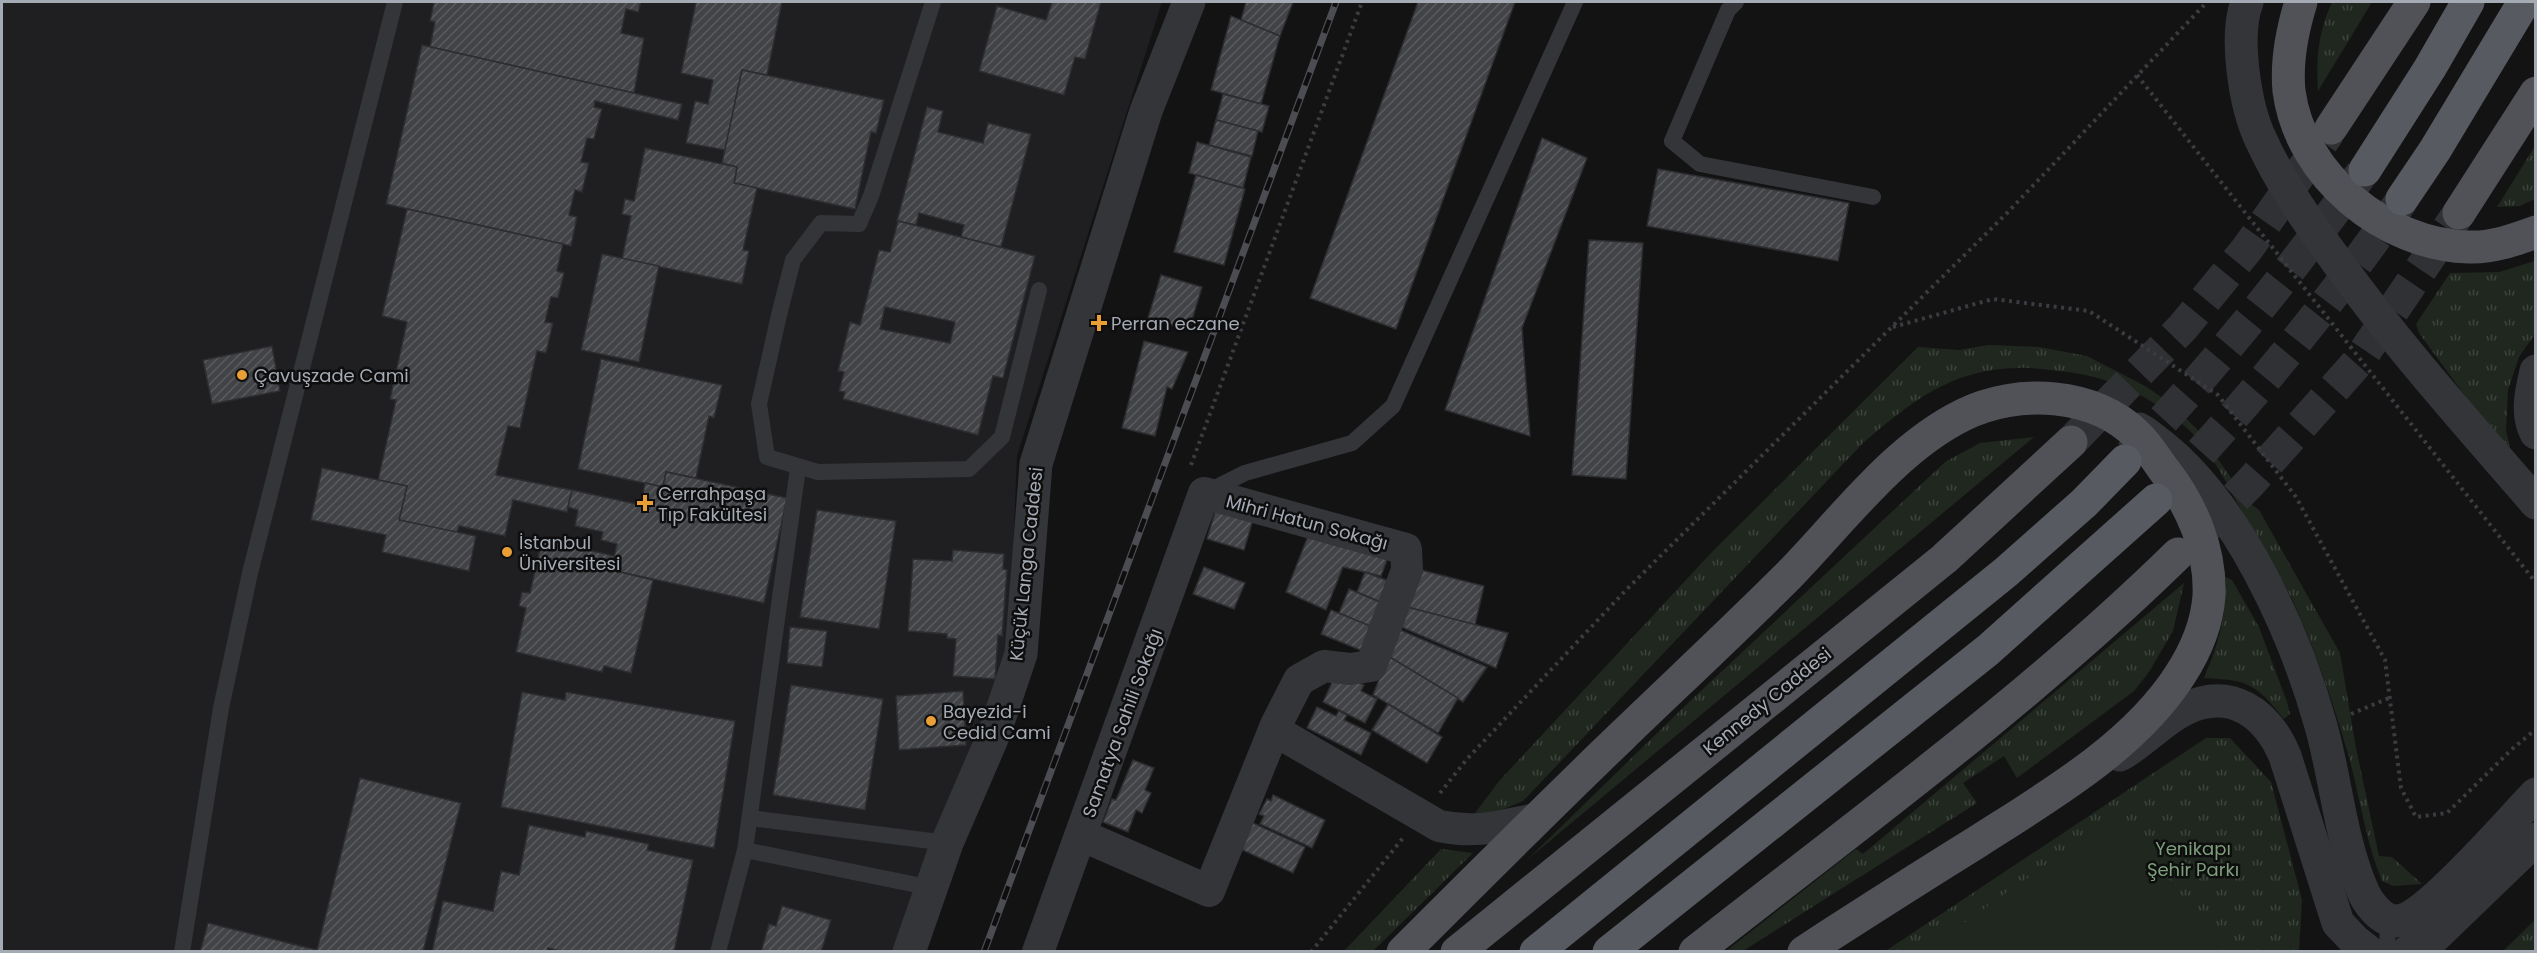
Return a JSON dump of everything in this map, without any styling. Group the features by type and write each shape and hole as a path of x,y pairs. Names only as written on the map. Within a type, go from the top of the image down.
{"highway":[{"path":"2365,170 2469,2"},
{"path":"2402,199 2446,133 2524,2"},
{"path":"1536,951 2006,573 2084,503 2124,461"},
{"path":"1609,951 1988,650 2156,500"}],"main road":[{"path":"2301,2 2292,28 2288,57 2289,92 2304,140 2331,182 2375,217 2404,232 2433,242 2469,247 2506,243 2535,232"},
{"path":"2331,128 2414,2"},
{"path":"2459,213 2535,93"},
{"path":"1403,951 1789,575 1900,459 1929,436 1963,414 2020,398 2054,398 2087,406 2112,417 2138,436 2180,490 2196,524 2207,560 2209,598 2200,640 2179,677 2153,710 2115,746 2056,792 1804,951"},
{"name":"Kennedy Caddesi","path":"1457,951 1944,559 2072,442"},
{"path":"1695,951 2087,641 2178,554"}],"street":[{"name":"Küçük Langa Caddesi","path":"909,951 947,843 994,734 1021,654 1035,464 1146,111 1189,2"},
{"path":"2247,2 2242,34 2243,64 2250,108 2259,138 2295,203 2363,298 2535,503"},
{"path":"2535,371 2530,398 2530,423 2535,433"},
{"path":"2112,417 2144,431 2175,456 2214,501 2250,557 2280,615 2305,675 2321,726 2353,863 2362,891 2377,911 2387,936 2399,921 2431,903 2535,794"},
{"name":"Mihri Hatun Sokağı","path":"1081,835 1209,891 1274,730 1299,680 1324,666 1350,669 1371,666 1407,570 1406,549 1204,494"},
{"name":"Samatya Sahili Sokağı","path":"1038,951 1204,494"},
{"path":"2056,792 2130,750 2185,709 2214,700 2230,701 2253,712 2280,743 2295,782 2338,923 2355,941 2369,951"},
{"path":"1274,730 1439,826 1479,831 1536,819"},
{"path":"2407,951 2426,945 2535,839"}],"lane":[{"path":"182,951 221,708 250,573 395,2"},
{"path":"933,2 871,196 859,224 821,223 793,260 759,404 767,457 798,468 818,472 969,469 1002,437 1038,290"},
{"path":"1204,494 1245,472 1352,443 1394,406 1575,2"},
{"path":"1736,2 1728,10 1672,141 1700,164 1874,197"},
{"path":"718,951 745,850 798,468"},
{"path":"750,818 947,843"},
{"path":"745,850 932,888"}],"path":[{"path":"1311,951 1467,759 1626,590 2008,212 2207,2"},
{"path":"2137,75 2535,584"},
{"path":"2321,726 2389,698"}],"shaded area":[{"name":"İstanbul Üniversitesi","path":"2,2 1162,2 1017,456 1009,649 896,951 2,952"}],"green space":[{"path":"2332,2 2372,2 2318,91 2319,45"},
{"path":"2535,146 2535,199 2520,206 2497,207"},
{"path":"2535,261 2535,334 2519,357 2508,390 2506,430 2510,448 2501,445 2419,333 2416,324 2450,273 2499,272"},
{"path":"1988,345 2039,347 2087,356 2147,387 2168,402 2196,428 2248,502 2259,510 2340,653 2356,748 2379,856 2392,857 2422,884 2393,886 2382,881 2371,850 2343,736 2311,644 2284,584 2207,451 2178,420 2131,390 2096,377 2028,368 1994,370 1952,381 1898,414 1863,443 1523,801 1466,825 1500,780 1711,553 1918,347 1959,350"},
{"path":"2034,437 1527,860 1689,702 1945,462 1980,443"},
{"path":"2225,577 2232,580 2259,627 2287,702 2290,714 2284,719 2266,698 2250,686 2232,680 2204,678 2221,629 2226,590"},
{"path":"2184,583 2173,631 2149,672 2134,691 2017,778 2004,756 1963,783 1977,803 1743,951 1726,951 1856,849 1863,854"},
{"name":"Yenikapı Şehir Parkı","path":"2206,738 2230,738 2271,782 2302,900 2299,951 1884,952"},
{"path":"2121,812 2219,951 1924,951"},
{"path":"1441,849 1473,853 1373,951 1344,951"},
{"path":"2535,920 2535,951 2503,951"}],"building":[{"path":"434,2 641,2 638,12 626,9 621,33 644,38 634,93 430,47 435,22 430,21"},
{"path":"696,2 782,2 767,75 742,70 725,150 686,143 695,101 708,104 713,80 681,73"},
{"path":"1052,2 1101,2 1085,59 1075,57 1064,95 979,71 997,6 1046,20"},
{"path":"1246,2 1293,2 1280,36 1241,20"},
{"path":"1418,2 1515,2 1396,329 1310,298"},
{"path":"1231,16 1280,36 1261,104 1211,90"},
{"path":"422,45 682,104 678,120 595,101 594,107 602,109 594,139 587,138 581,162 589,163 582,192 575,190 569,215 577,217 571,246 386,204"},
{"path":"742,70 884,100 876,133 871,132 855,209 734,183 737,167 722,163"},
{"path":"1223,94 1269,106 1262,132 1216,120"},
{"path":"927,107 943,111 938,132 983,143 988,123 1031,134 1001,247 961,237 964,225 919,213 916,225 897,221"},
{"path":"1216,120 1258,131 1252,156 1209,145"},
{"path":"1542,138 1587,158 1522,328 1530,436 1445,410"},
{"path":"1197,142 1251,157 1243,188 1189,173"},
{"path":"645,148 737,167 734,183 757,188 743,250 749,251 742,284 622,259 631,216 622,214 625,199 634,201"},
{"path":"1658,169 1849,203 1838,261 1647,226"},
{"path":"1196,175 1245,189 1224,265 1174,252"},
{"path":"407,209 563,244 557,271 564,273 558,298 551,297 545,322 553,323 546,353 537,351 520,428 508,426 496,475 572,490 567,512 513,500 505,536 459,526 457,533 399,520 407,486 378,480 396,400 390,399 407,322 382,316"},
{"path":"898,221 1035,256 1003,378 993,376 978,435 843,399 845,392 839,391 844,372 838,371 850,322 860,325 879,250 890,252","holes":["885,307 955,322 950,343 880,329"]},
{"path":"1589,240 1643,243 1626,479 1572,475"},
{"path":"602,254 659,266 639,362 581,350"},
{"path":"1161,275 1202,287 1189,330 1148,318"},
{"path":"1144,341 1188,352 1172,389 1167,387 1155,436 1122,428"},
{"name":"Çavuşzade Cami","path":"272,346 280,391 212,404 203,360"},
{"path":"601,359 722,385 714,418 709,416 696,478 666,472 663,487 578,469"},
{"path":"322,468 407,486 399,520 476,536 469,571 382,552 386,535 311,520"},
{"path":"666,472 787,498 764,603 611,570 617,544 601,540 603,532 575,526 578,510 568,507 572,490 641,505 645,483 663,487"},
{"path":"1217,505 1254,516 1244,550 1207,539"},
{"path":"817,510 896,521 879,629 800,617"},
{"path":"1310,531 1390,552 1381,576 1343,567 1326,610 1286,592"},
{"path":"542,539 614,556 611,570 653,580 631,673 604,666 602,672 516,652 526,608 519,606 522,592 530,593"},
{"path":"953,550 1004,554 1003,569 1007,570 1002,636 998,635 995,679 953,676 956,639 947,638 947,634 908,631 913,559 952,561"},
{"path":"1204,567 1245,583 1234,609 1193,594"},
{"path":"1417,569 1484,586 1475,625 1407,607"},
{"path":"1365,572 1391,582 1383,603 1357,592"},
{"path":"1349,589 1382,603 1371,627 1339,613"},
{"path":"1407,607 1508,633 1496,668 1399,626"},
{"path":"1331,610 1375,628 1365,652 1321,634"},
{"path":"790,627 827,631 822,667 787,663"},
{"path":"1398,629 1487,667 1463,702 1388,656"},
{"path":"1388,656 1458,698 1438,733 1373,695"},
{"path":"1337,672 1364,685 1361,691 1377,699 1365,723 1323,702"},
{"path":"791,685 883,699 865,810 773,795"},
{"name":"Bayezid-i Cedid Cami","path":"963,691 966,745 899,750 896,696"},
{"path":"522,692 565,700 566,692 735,721 714,848 501,807"},
{"path":"1388,704 1442,737 1427,763 1372,730"},
{"path":"1317,707 1336,716 1339,711 1347,715 1344,720 1371,733 1361,755 1307,728"},
{"path":"1133,760 1154,768 1145,790 1151,793 1142,813 1136,810 1128,832 1103,822 1112,799 1116,800"},
{"path":"360,778 461,803 423,952 200,952 208,923 317,950"},
{"path":"1273,795 1325,820 1312,848 1260,824 1264,816 1259,814 1267,799 1271,801"},
{"path":"1251,822 1305,847 1293,873 1238,848"},
{"path":"529,825 585,837 586,831 649,844 647,850 693,860 674,952 564,952 548,948 547,952 432,952 443,901 493,911 501,871 519,875"},
{"path":"782,906 831,920 821,952 761,952 769,924 776,926"}],"tunnel":[{"path":"2071,442 2183,327 2247,249 2329,132"},
{"path":"2130,455 2192,388 2251,318 2362,173"},
{"path":"2168,488 2290,348 2402,200"},
{"path":"2201,532 2249,484 2357,363 2459,213"}],"railway":[{"path":"984,952 1336,2"}],"place":[{"name":"Perran eczane","path":"1099,323"},
{"name":"Çavuşzade Cami","path":"242,375"},
{"name":"Cerrahpaşa Tıp Fakültesi","path":"645,503"},
{"name":"İstanbul Üniversitesi","path":"507,552"},
{"name":"Bayezid-i Cedid Cami","path":"931,721"}]}
